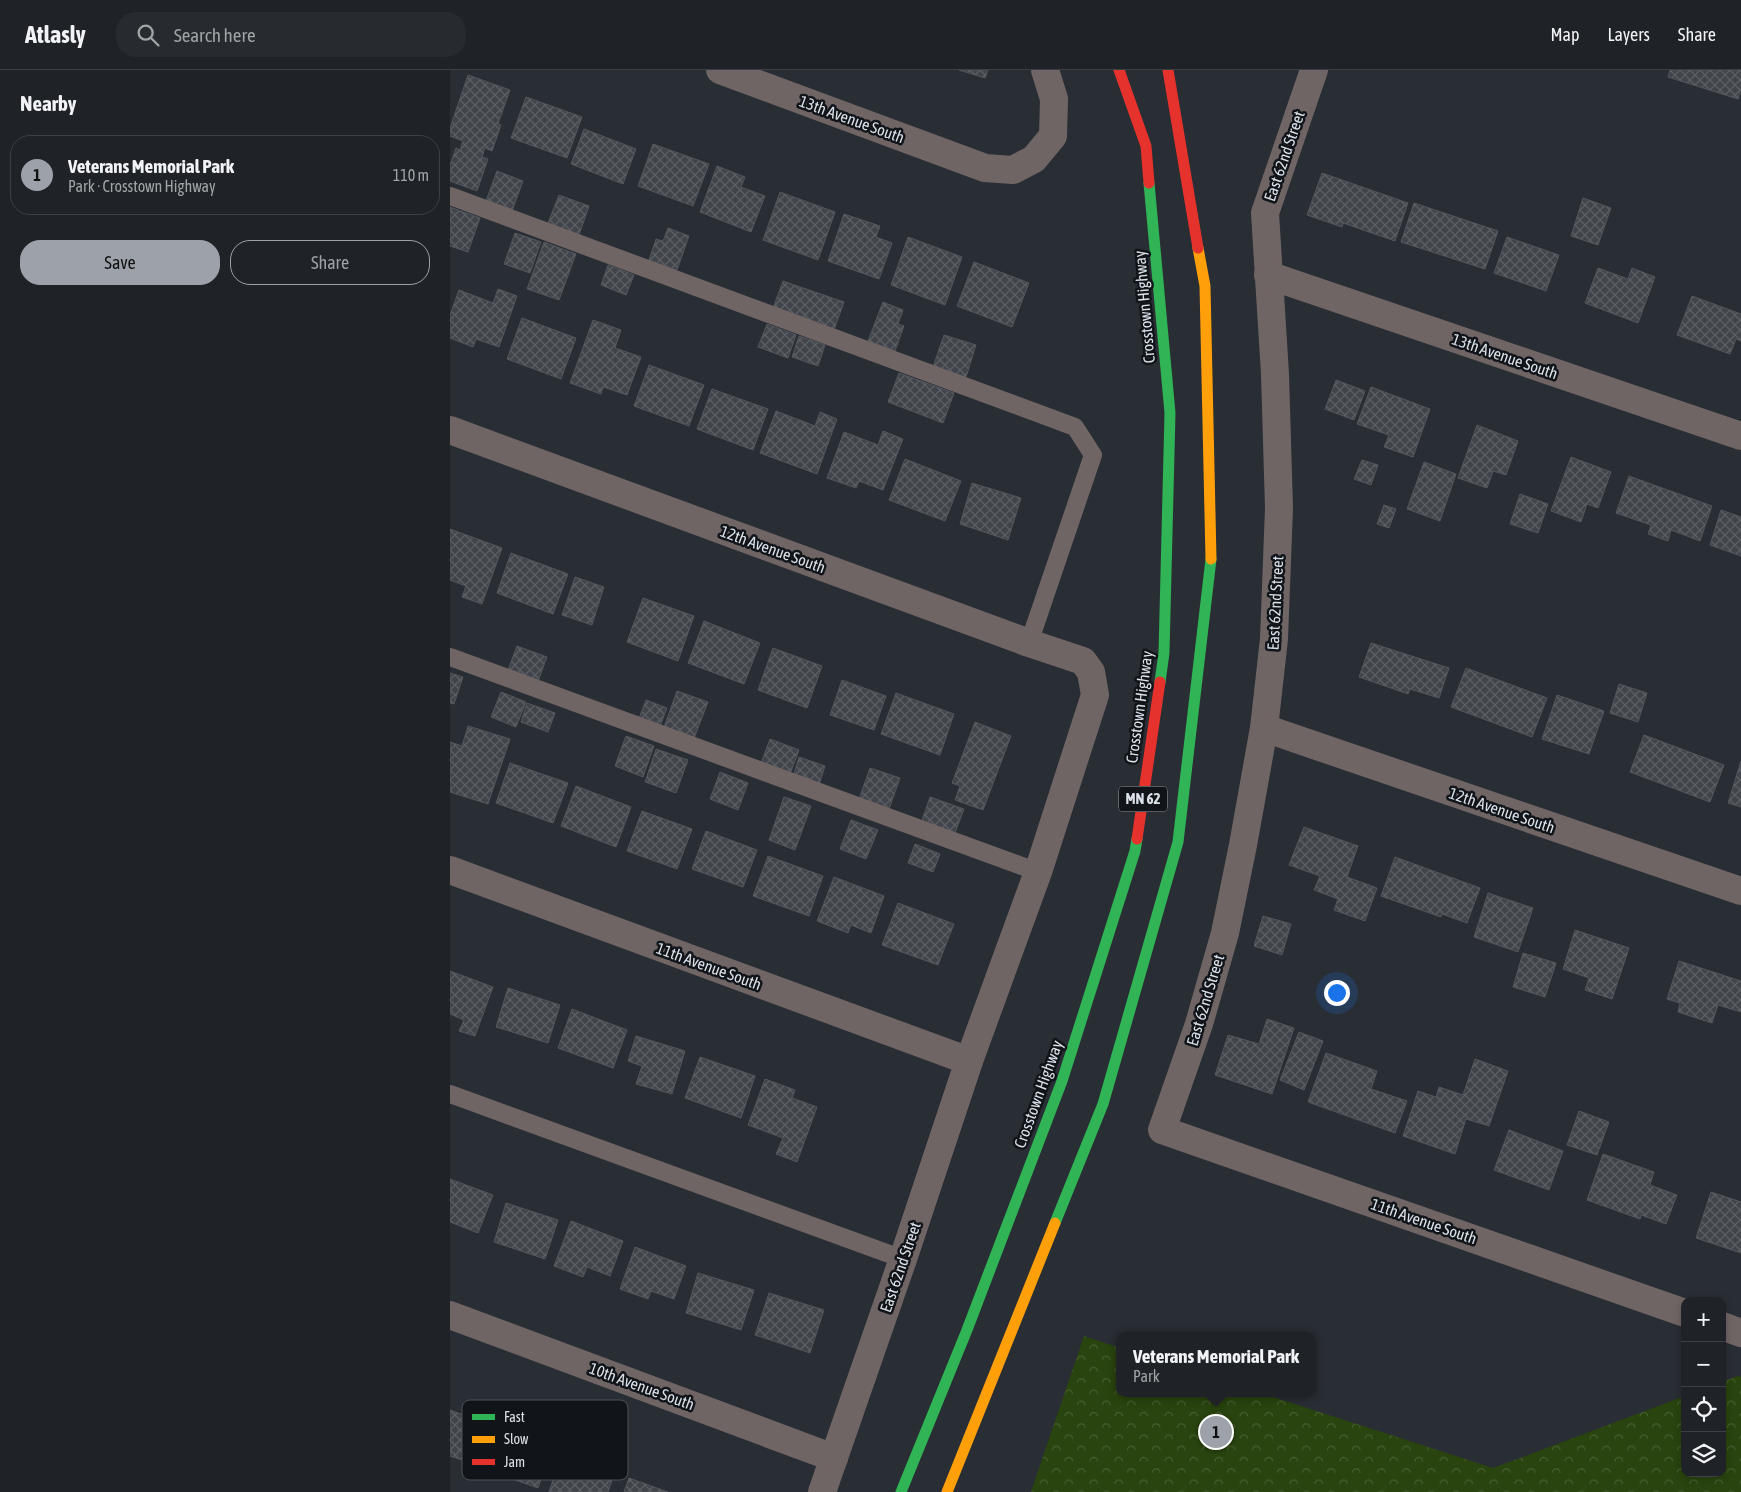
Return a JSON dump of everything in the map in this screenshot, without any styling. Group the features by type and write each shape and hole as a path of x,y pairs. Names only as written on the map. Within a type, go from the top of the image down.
{"highway":[{"name":"Crosstown Highway","path":"901,1492 967,1330 1062,1081 1135,851 1164,653 1170,412 1146,146 1119,70"},
{"name":"MN 62","path":"946,1492 1103,1104 1178,842 1211,568 1204,286 1168,70"}],"street":[{"name":"13th Avenue South","path":"720,70 985,168 1013,170 1034,160 1053,136 1054,99 1045,70"},
{"name":"East 62nd Street","path":"1162,1130 1199,1024 1224,933 1243,845 1264,728 1274,639 1279,508 1275,374 1265,213 1314,70"},
{"name":"13th Avenue South","path":"1268,276 1741,436"},
{"name":"12th Avenue South","path":"450,430 1083,661 1091,672"},
{"name":"East 62nd Street","path":"822,1492 969,1061 1038,872 1095,695 1091,672"},
{"name":"12th Avenue South","path":"1264,728 1741,892"},
{"name":"11th Avenue South","path":"450,870 969,1061"},
{"name":"11th Avenue South","path":"1162,1130 1681,1312"},
{"name":"10th Avenue South","path":"450,1315 834,1458"},
{"path":"1726,1327 1741,1332"}],"lane":[{"path":"450,196 1075,427 1093,455 1028,642"},
{"path":"450,657 1038,872"},
{"path":"450,1094 903,1259"}],"green space":[{"path":"1084,1336 1116,1347 1116,1397 1273,1397 1493,1468 1681,1398 1681,1477 1726,1477 1726,1380 1738,1376 1741,1377 1741,1492 1031,1492"}],"building":[{"path":"959,70 988,70 985,78"},
{"path":"1670,70 1741,70 1741,90 1738,99 1668,77"},
{"path":"468,75 510,90 498,124 501,125 492,151 485,148 482,157 488,159 477,191 450,181 450,165 456,148 460,150 463,141 450,136 450,128"},
{"path":"526,97 582,117 567,158 511,138"},
{"path":"584,129 636,149 623,184 571,164"},
{"path":"653,144 709,164 693,206 638,186"},
{"path":"717,166 745,177 741,187 765,196 751,232 700,212"},
{"path":"497,171 523,181 512,211 486,201"},
{"path":"1322,173 1408,203 1395,241 1343,223 1342,227 1307,215"},
{"path":"780,192 835,212 818,260 763,240"},
{"path":"559,195 589,206 579,235 548,223"},
{"path":"1583,198 1611,208 1598,245 1571,236"},
{"path":"1414,203 1498,231 1485,269 1401,242"},
{"path":"450,207 480,218 468,252 450,246"},
{"path":"844,214 880,226 876,237 892,243 879,279 828,261"},
{"path":"668,228 689,236 677,270 649,260 656,239 663,241"},
{"path":"515,233 541,242 530,273 504,264"},
{"path":"908,237 962,257 945,305 891,285"},
{"path":"1507,237 1559,255 1546,291 1494,273"},
{"path":"544,242 576,254 559,300 527,289"},
{"path":"974,262 1029,283 1012,327 957,306"},
{"path":"608,265 634,275 626,295 601,285"},
{"path":"1598,268 1628,279 1632,268 1655,277 1638,323 1585,303"},
{"path":"783,281 844,302 834,330 773,308"},
{"path":"498,289 517,296 499,347 476,339 473,347 450,338 450,315 459,290 493,303"},
{"path":"1692,296 1741,314 1741,341 1736,339 1730,354 1677,335"},
{"path":"883,302 903,310 898,324 904,326 895,351 868,341"},
{"path":"522,318 576,338 561,379 507,359"},
{"path":"593,320 621,330 615,348 641,357 627,395 603,387 601,394 570,383"},
{"path":"767,324 796,335 788,358 758,347"},
{"path":"944,335 976,345 966,377 933,367"},
{"path":"799,336 825,345 818,366 792,357"},
{"path":"649,365 704,385 689,426 634,406"},
{"path":"899,373 954,393 943,423 888,402"},
{"path":"1336,380 1365,391 1354,420 1325,409"},
{"path":"1371,387 1430,409 1413,457 1384,447 1389,435 1357,424"},
{"path":"712,389 768,409 753,450 697,429"},
{"path":"776,411 815,426 820,412 837,419 817,474 760,453"},
{"path":"1477,425 1518,441 1506,475 1493,471 1487,488 1458,478"},
{"path":"883,431 903,439 883,490 859,481 856,488 827,478 844,432 878,445"},
{"path":"1571,457 1611,472 1598,508 1587,504 1581,522 1551,511"},
{"path":"905,459 961,481 945,521 889,500"},
{"path":"1362,460 1378,465 1371,485 1354,479"},
{"path":"1424,462 1456,474 1440,521 1407,509"},
{"path":"1629,476 1712,506 1700,541 1671,530 1668,541 1648,534 1651,525 1616,513"},
{"path":"972,483 1021,498 1008,540 960,524"},
{"path":"1520,494 1548,504 1538,533 1510,524"},
{"path":"1384,505 1396,509 1389,528 1377,524"},
{"path":"1721,510 1741,517 1741,556 1710,545"},
{"path":"450,529 502,548 482,604 462,597 466,586 450,580"},
{"path":"511,553 568,574 553,614 497,593"},
{"path":"575,577 604,587 592,625 562,615"},
{"path":"643,598 694,616 678,661 627,642"},
{"path":"704,621 760,643 744,684 688,663"},
{"path":"1371,643 1449,668 1439,698 1410,689 1408,694 1359,677"},
{"path":"517,646 547,657 537,684 507,673"},
{"path":"773,648 822,666 807,708 758,690"},
{"path":"1466,668 1547,698 1532,737 1451,707"},
{"path":"450,673 463,677 454,704 450,703"},
{"path":"842,680 886,696 874,730 830,715"},
{"path":"1619,684 1647,693 1638,722 1610,713"},
{"path":"677,691 708,702 693,741 663,730"},
{"path":"501,692 526,702 516,727 491,717"},
{"path":"896,693 954,714 940,755 881,734"},
{"path":"1557,695 1604,711 1589,754 1542,739"},
{"path":"646,700 667,708 659,729 638,721"},
{"path":"527,703 555,713 548,732 521,722"},
{"path":"975,722 1011,736 983,810 955,800 960,786 952,783"},
{"path":"468,726 510,739 488,804 450,792 450,742 462,746"},
{"path":"1644,735 1724,765 1710,802 1630,772"},
{"path":"626,736 654,746 643,777 615,766"},
{"path":"770,739 799,750 789,777 760,766"},
{"path":"656,749 688,760 676,793 645,782"},
{"path":"799,757 825,766 818,788 792,780"},
{"path":"1741,761 1741,807 1728,803"},
{"path":"510,763 568,783 553,823 496,803"},
{"path":"870,768 900,778 888,812 858,802"},
{"path":"720,772 748,783 738,810 710,799"},
{"path":"576,786 631,807 616,847 561,826"},
{"path":"784,797 811,806 795,850 769,840"},
{"path":"930,797 964,809 953,838 920,826"},
{"path":"642,811 692,829 677,869 627,851"},
{"path":"851,820 878,830 866,859 840,849"},
{"path":"1304,827 1358,846 1347,877 1377,888 1365,921 1334,910 1338,899 1314,890 1320,876 1289,865"},
{"path":"706,831 757,850 743,887 692,869"},
{"path":"915,844 940,854 933,872 908,863"},
{"path":"768,856 823,876 809,916 753,896"},
{"path":"1395,857 1480,888 1467,923 1442,914 1441,917 1381,896"},
{"path":"834,877 884,896 871,933 851,925 848,933 817,921"},
{"path":"1488,893 1533,908 1518,952 1474,937"},
{"path":"898,903 954,924 938,965 882,945"},
{"path":"1263,916 1291,924 1282,955 1254,946"},
{"path":"1575,930 1629,948 1612,999 1585,990 1589,978 1563,969"},
{"path":"1523,953 1556,963 1545,997 1513,987"},
{"path":"1679,961 1741,981 1741,1012 1718,1005 1712,1023 1678,1012 1680,1003 1667,999"},
{"path":"450,971 493,987 475,1036 459,1031 464,1020 450,1014"},
{"path":"508,988 560,1005 548,1043 496,1027"},
{"path":"572,1009 627,1030 613,1068 558,1048"},
{"path":"1267,1019 1294,1028 1272,1094 1215,1075 1228,1035 1259,1044"},
{"path":"1299,1032 1323,1041 1304,1090 1280,1080"},
{"path":"636,1036 685,1051 672,1094 636,1084 642,1066 628,1061"},
{"path":"1326,1053 1377,1071 1371,1089 1407,1101 1395,1133 1308,1102"},
{"path":"700,1057 755,1076 741,1118 685,1098"},
{"path":"1475,1059 1508,1071 1489,1126 1466,1119 1455,1154 1403,1136 1418,1091 1436,1097 1439,1087 1463,1095"},
{"path":"765,1079 795,1090 792,1098 817,1107 797,1162 776,1154 783,1138 748,1125"},
{"path":"1579,1111 1609,1122 1597,1155 1567,1145"},
{"path":"1509,1130 1563,1151 1549,1190 1494,1170"},
{"path":"1603,1154 1654,1172 1650,1185 1677,1195 1666,1224 1641,1215 1640,1219 1587,1200"},
{"path":"450,1179 493,1195 478,1233 450,1222"},
{"path":"1711,1192 1741,1202 1741,1253 1696,1238"},
{"path":"506,1203 558,1220 545,1259 494,1242"},
{"path":"571,1221 623,1241 610,1276 587,1267 583,1277 554,1266"},
{"path":"635,1247 686,1266 674,1299 651,1291 648,1299 620,1289"},
{"path":"698,1273 754,1290 741,1330 686,1313"},
{"path":"769,1293 824,1310 810,1353 755,1335"},
{"path":"450,1410 462,1414 462,1460 450,1456"},
{"path":"629,1478 668,1492 624,1492"},
{"path":"515,1480 541,1480 538,1488"},
{"path":"553,1480 612,1480 608,1492 549,1492"}],"traffic: fast":[{"path":"1149,183 1170,413 1164,653 1160,682"},
{"path":"1055,1223 1103,1104 1178,842 1211,559"},
{"path":"901,1492 967,1330 1062,1081 1135,851 1137,839"}],"traffic: slow":[{"path":"1198,248 1205,286 1211,559"},
{"path":"947,1492 1055,1223"}],"traffic: jam":[{"path":"1119,70 1146,146 1149,183"},
{"path":"1168,70 1198,248"},
{"path":"1137,839 1160,682"}],"place":[{"name":"Veterans Memorial Park","path":"1216,1432"}]}
